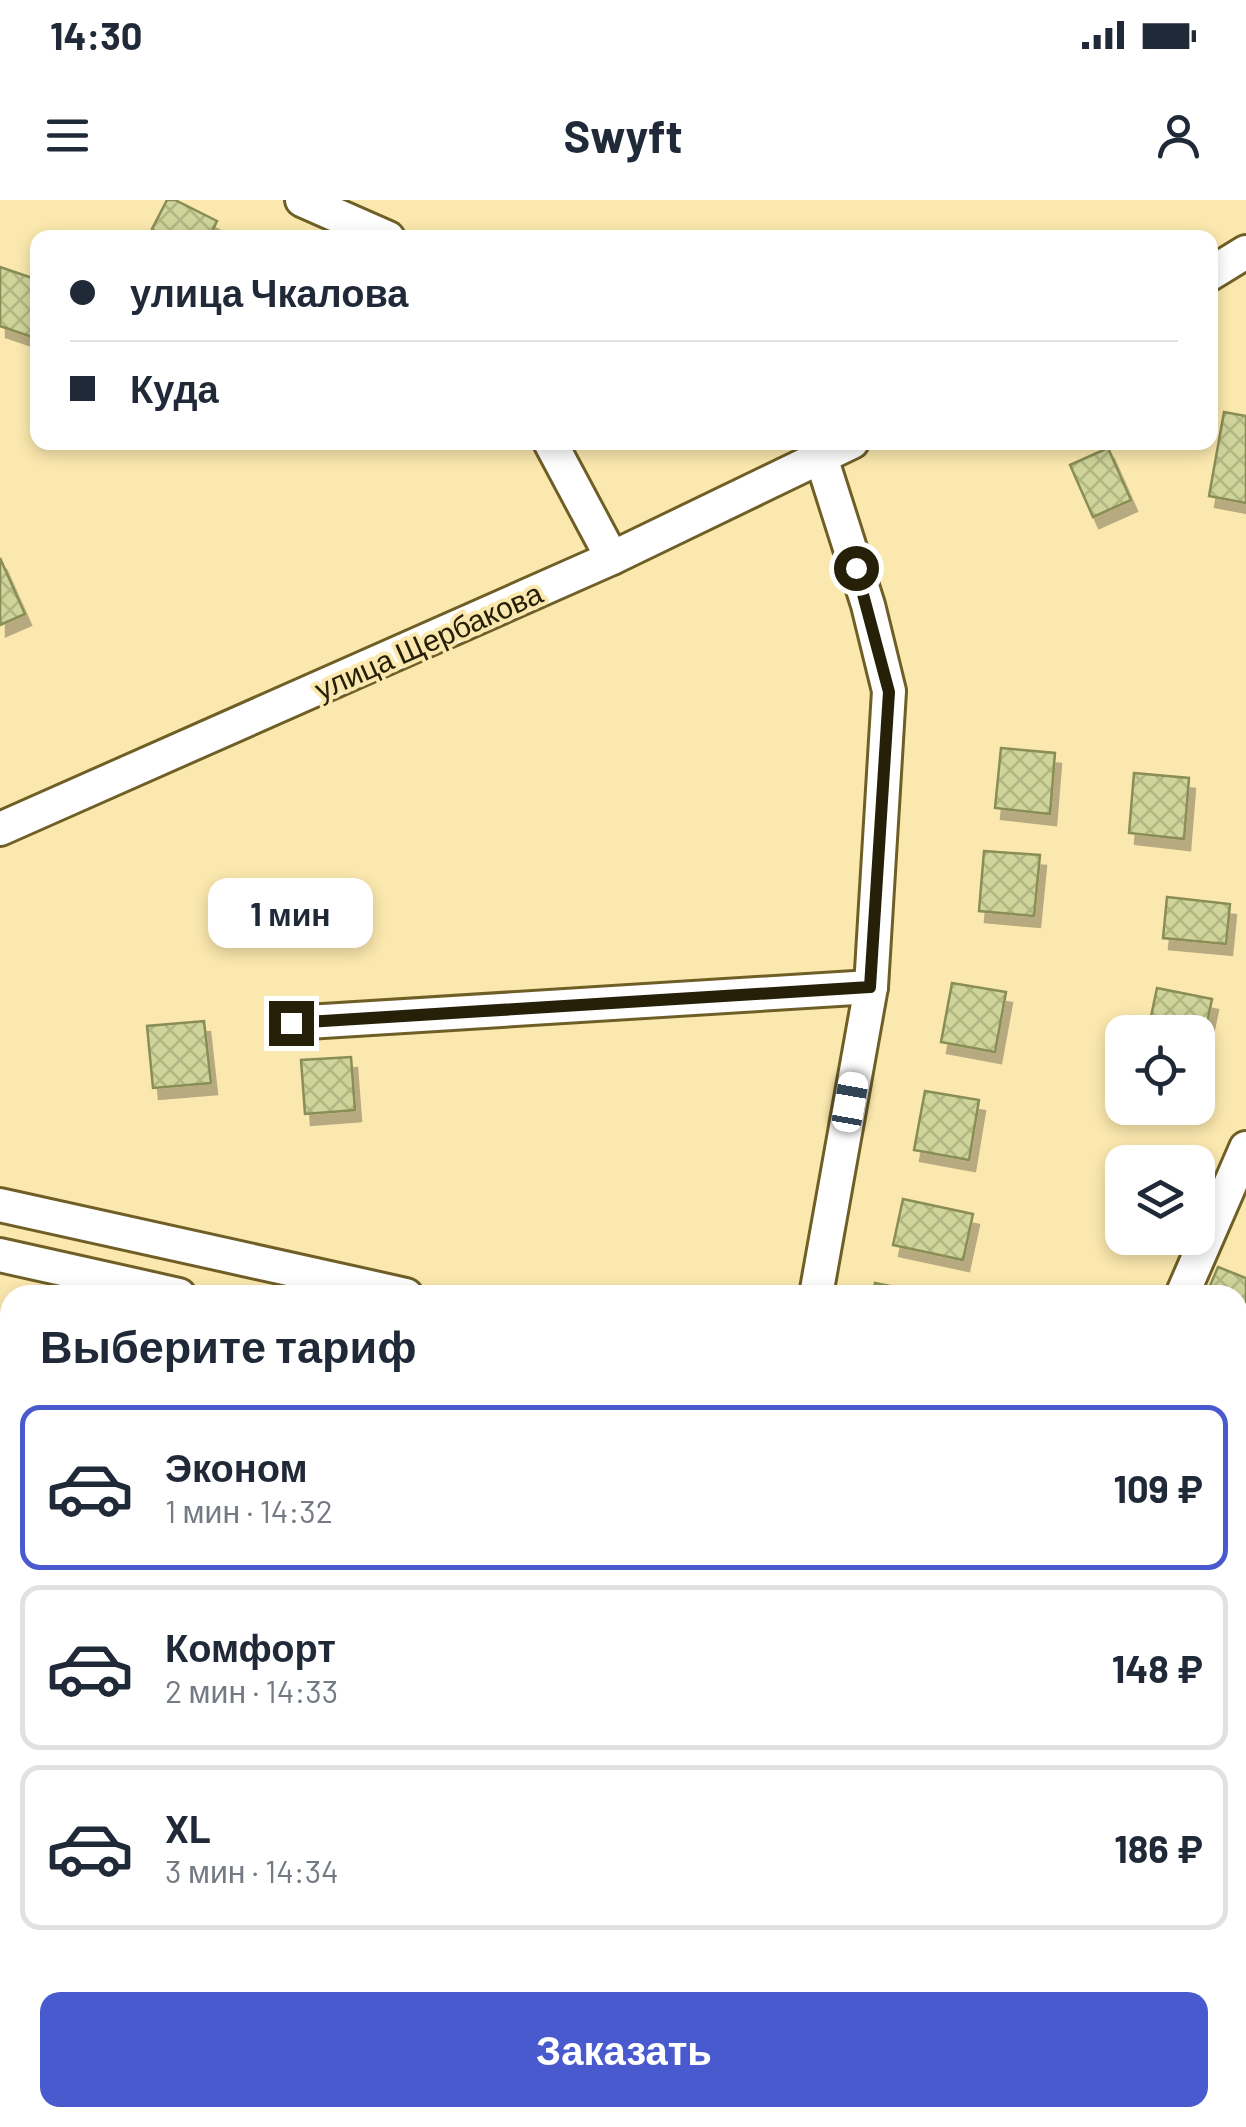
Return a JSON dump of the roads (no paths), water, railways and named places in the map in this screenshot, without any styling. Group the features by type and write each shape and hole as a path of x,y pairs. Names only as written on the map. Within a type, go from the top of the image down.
{"street":[{"path":"302,200 370,230"},
{"path":"1218,269 1246,252"},
{"path":"554,450 612,558"},
{"name":"улица Щербакова","path":"0,830 612,558 835,450"},
{"path":"818,1285 870,987 889,692 868,606 821,457"},
{"path":"291,1023 870,987"},
{"path":"1186,1285 1246,1148"},
{"path":"0,1205 361,1285"},
{"path":"0,1254 135,1285"}]}
